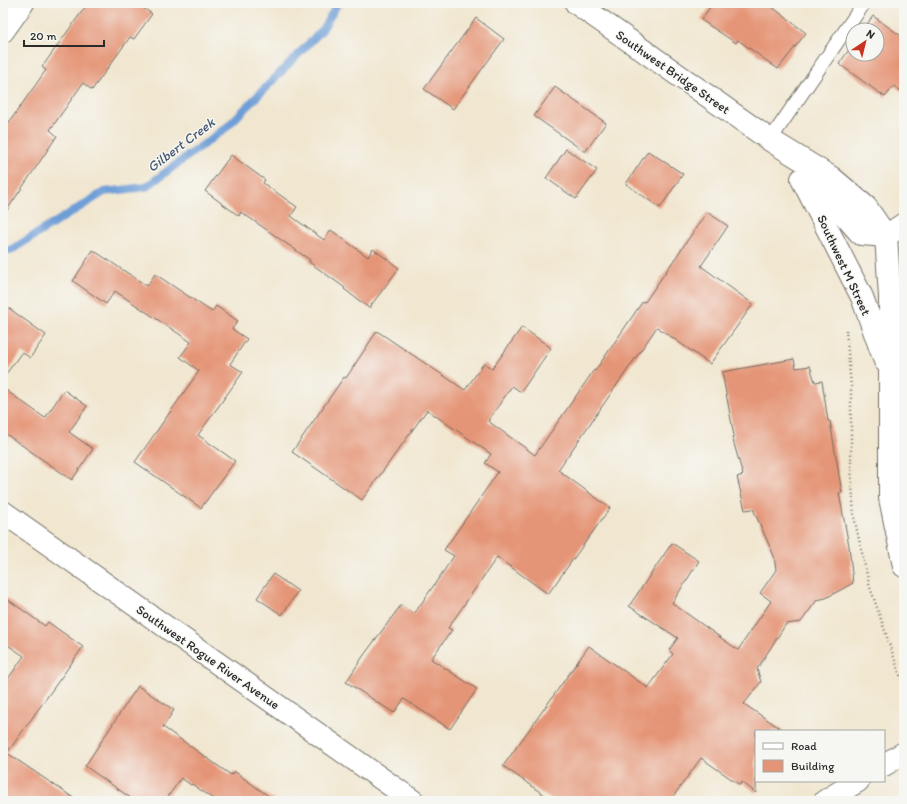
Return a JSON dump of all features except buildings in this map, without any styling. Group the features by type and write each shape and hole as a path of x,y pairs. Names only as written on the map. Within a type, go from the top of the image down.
{"street":[{"path":"3,31 23,3"},
{"name":"Southwest Bridge Street","path":"582,5 770,140 832,178 866,207 886,236"},
{"name":"Southwest Bridge Street","path":"770,140 802,179 831,200 861,234 886,236"},
{"name":"Southwest M Street","path":"802,179 862,297 890,377"},
{"path":"886,236 904,224"},
{"name":"Southwest M Street","path":"886,236 890,296 890,498 904,566"},
{"name":"Southwest Rogue River Avenue","path":"3,512 413,801"},
{"path":"885,764 904,753"},
{"path":"825,801 856,782"}],"lane":[{"path":"770,140 864,3"}],"path":[{"path":"845,326 851,386 851,467 854,517 869,584 904,687"}],"waterway":[{"name":"Gilbert Creek","path":"3,250 11,250 104,192 146,187 227,127 322,30 338,3"}]}
